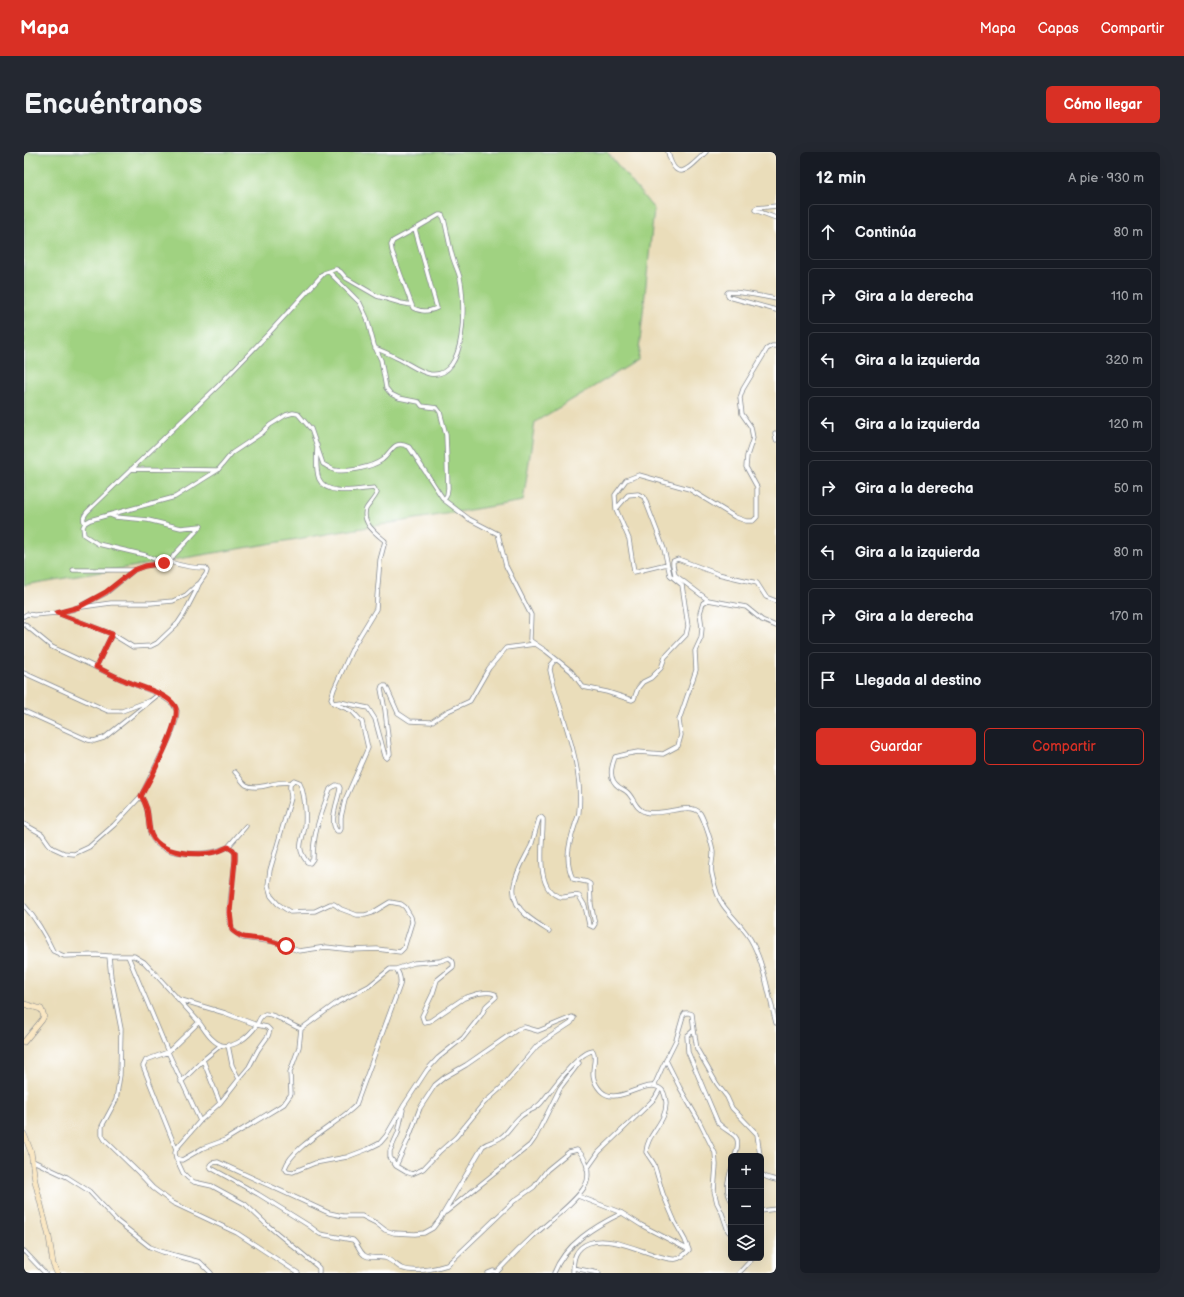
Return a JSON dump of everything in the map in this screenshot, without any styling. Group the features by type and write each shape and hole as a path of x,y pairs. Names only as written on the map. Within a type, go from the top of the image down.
{"main road":[{"path":"24,1004 41,1009 44,1016 24,1042"},
{"path":"24,1134 33,1161 38,1194 49,1237 53,1264 57,1273"}],"street":[{"path":"668,152 675,170 680,172 688,169 706,152"},
{"path":"776,206 756,208 755,210 776,218"},
{"path":"375,348 431,374 440,374 455,362 462,337 462,300 460,279 452,256 444,219 442,215 439,215 394,241 391,245 413,308 428,312 437,308 416,229"},
{"path":"86,522 84,521 84,517 87,512 218,385 269,333 324,273 336,269 346,278 376,296 412,305"},
{"path":"328,272 360,304 367,318 375,348 381,360 386,388 391,394 399,398 419,402 422,406 437,408 440,412 446,435 448,488 447,495 444,500"},
{"path":"776,299 753,294 727,293 729,297 776,310"},
{"path":"667,564 634,572 629,539 616,509 615,495 626,480 639,475 689,489 735,517 746,521 753,521 757,517 757,487 746,467 747,456 753,438 752,427 742,414 740,398 743,389 767,349 772,346 776,346"},
{"path":"164,563 145,555 98,544 84,535 83,527 86,522 175,497 218,470 232,453 262,433 270,425 286,415 293,413 298,414 311,429 323,464 334,470 355,471 381,460 398,444 403,444 409,447 444,500 469,519 498,534 506,566 531,615 530,639 571,671 583,687 634,700 638,688 661,668 665,657 686,635 688,626 683,584 675,575 673,561 678,559 718,574 757,583 766,597 776,601"},
{"path":"775,433 776,440"},
{"path":"317,445 316,466 320,480 329,489 341,490 374,488 376,490 377,493 375,498 366,510 366,517 368,524 385,541 380,560 376,609 353,647 334,689 331,699 332,703"},
{"path":"131,469 218,470"},
{"path":"616,509 628,495 638,494 644,496 664,549 670,575 708,600 733,604 746,608 762,620 776,626"},
{"path":"110,515 115,517 148,520 181,528 201,526 174,555 170,562"},
{"path":"57,613 112,634 133,647 152,646 178,623 207,571 204,568 183,566 170,562 145,566 134,570 106,592 79,607"},
{"path":"73,570 134,570"},
{"path":"24,616 27,614 34,615 57,613 79,607 111,603 151,603 173,601 186,596 199,584"},
{"path":"708,600 703,603 700,613 702,628 701,638 695,651 696,670 679,720 681,735 678,746 663,754 638,752 616,757 611,774 615,784 628,793 634,803 644,812 664,813 689,808 696,809 700,813 711,842 713,852 711,873 719,898 747,933 753,944 760,963 776,1022"},
{"path":"24,624 52,647 123,680 159,694 175,706 177,711 176,720 170,737 141,796 114,825 89,847 74,854 64,853 49,844 42,834 24,824"},
{"path":"96,667 112,634"},
{"path":"332,703 340,702 368,708 375,720 385,756 387,758 390,754 381,689 382,686 386,686 398,713 410,721 431,722 448,711 470,701 489,668 506,648 535,644"},
{"path":"549,931 525,915 518,904 513,891 517,872 531,844 541,817 543,819 542,867 544,882 550,890 562,897 574,894 579,896 585,906 589,926 596,924 591,904 590,884 573,879 567,858 568,845 579,812 579,790 576,764 550,670 551,665 556,659"},
{"path":"24,673 108,711 122,711 151,700"},
{"path":"24,711 88,740 94,740 104,738 159,694"},
{"path":"235,772 244,783 252,786 267,786 282,781 291,782 294,780 299,782 302,788 306,818 305,828 301,840 301,848 304,858 310,863 313,859 316,829 330,789 336,785 340,788 335,806 334,829 336,831 340,831 341,817 345,800 368,748 362,722 352,711 332,703"},
{"path":"228,847 235,853 230,921 232,930 243,938 261,939 275,942 299,951 326,946 352,950 377,949 396,952 403,950 411,930 412,922 411,917 405,907 401,904 390,902 372,913 365,915 357,915 341,909 334,904 330,904 315,911 290,912 278,904 271,896 268,885 270,870 291,798 289,786 291,782"},
{"path":"141,796 146,804 149,816 150,832 154,839 163,847 177,853 214,852 228,847 246,826"},
{"path":"24,905 44,933 53,951 64,956 96,954 109,956 134,956 144,962 199,1022 213,1040 221,1045 228,1045 244,1039 257,1025 262,1016 266,1014 272,1015 301,1029"},
{"path":"109,956 111,977 121,1029 120,1075 116,1100 102,1126 102,1135 105,1140 139,1173 152,1188 173,1203 237,1233 298,1273"},
{"path":"128,956 181,1082 200,1121"},
{"path":"176,1158 182,1160 203,1148 225,1140 284,1104 291,1094 290,1072 299,1047 301,1029 338,1002 369,986 390,969 396,969 414,963 440,961 449,958 454,963 453,967 437,980 433,993 422,1016 424,1022 430,1021 468,996 493,992 496,997 486,1006 482,1014 463,1038 438,1058 427,1070 386,1136 380,1143 347,1157 315,1163 293,1172 287,1171 284,1168 291,1157 356,1105 400,985 401,979 396,969"},
{"path":"176,1149 200,1121 220,1103 249,1067 258,1050 268,1036 270,1030 267,1027 178,999"},
{"path":"654,1086 676,1040 683,1016 686,1013 692,1014 697,1049 717,1084 727,1097 732,1108 757,1134 760,1153"},
{"path":"396,1166 420,1108 435,1085 518,1029 524,1027 538,1031 572,1017 574,1018 571,1023 537,1046 502,1087 484,1103 456,1137 423,1169 412,1174 396,1166 390,1157 390,1151 398,1133 404,1105"},
{"path":"199,1022 168,1052 146,1060 143,1066 176,1149 176,1158 183,1173 194,1182 212,1186 244,1204 320,1268 319,1273"},
{"path":"694,1030 688,1036 688,1052 718,1123 737,1138 739,1144 736,1153"},
{"path":"181,1082 203,1060 221,1045"},
{"path":"228,1045 232,1065 239,1079"},
{"path":"440,1219 483,1146 502,1137 521,1116 536,1108 566,1072 585,1054 590,1051 594,1052 593,1076 598,1087 607,1095 622,1095 654,1086 663,1091 665,1096 665,1112 663,1119 648,1141 646,1152 654,1164 663,1194 675,1222 686,1240 688,1250 684,1256 676,1259 665,1258 613,1242 595,1241 582,1246 577,1251 573,1273"},
{"path":"488,1273 493,1271 497,1272 530,1238 578,1196 588,1179 587,1169 581,1153 577,1150 569,1152 547,1170 534,1186 514,1201 447,1265 438,1268 414,1270 402,1269 387,1258 368,1257 363,1254 357,1243 353,1240 320,1234 258,1194 211,1168 210,1165 218,1162 328,1213 343,1216 362,1216 385,1230 394,1233 424,1233 433,1228 449,1209 530,1145 560,1088 585,1054"},
{"path":"203,1060 220,1103"},
{"path":"666,1060 715,1153 716,1165 714,1191 716,1203 722,1213 728,1231"},
{"path":"587,1169 599,1152 652,1102 660,1089"},
{"path":"33,1161 67,1177 89,1191 117,1221 150,1247 200,1262 211,1273"},
{"path":"764,1174 776,1180"},
{"path":"728,1180 728,1196"},
{"path":"578,1196 622,1213 640,1225 688,1250"},
{"path":"764,1211 776,1209"},
{"path":"554,1273 562,1256 591,1230 622,1213"},
{"path":"576,1244 582,1246"},
{"path":"24,1251 45,1273"},
{"path":"739,1273 750,1261"},
{"path":"573,1268 599,1273"}],"green space":[{"path":"24,152 607,152 654,209 638,360 535,422 523,501 24,585"}],"route":[{"path":"164,563 145,566 134,570 106,592 94,599 79,607 57,613 64,617 112,634 96,667 123,680 159,694 175,706 177,711 176,720 170,737 141,796 146,804 149,816 150,832 154,839 163,847 177,853 204,853 220,851 228,847 231,848 235,853 230,912 232,930 243,938 261,939 286,946"}]}
